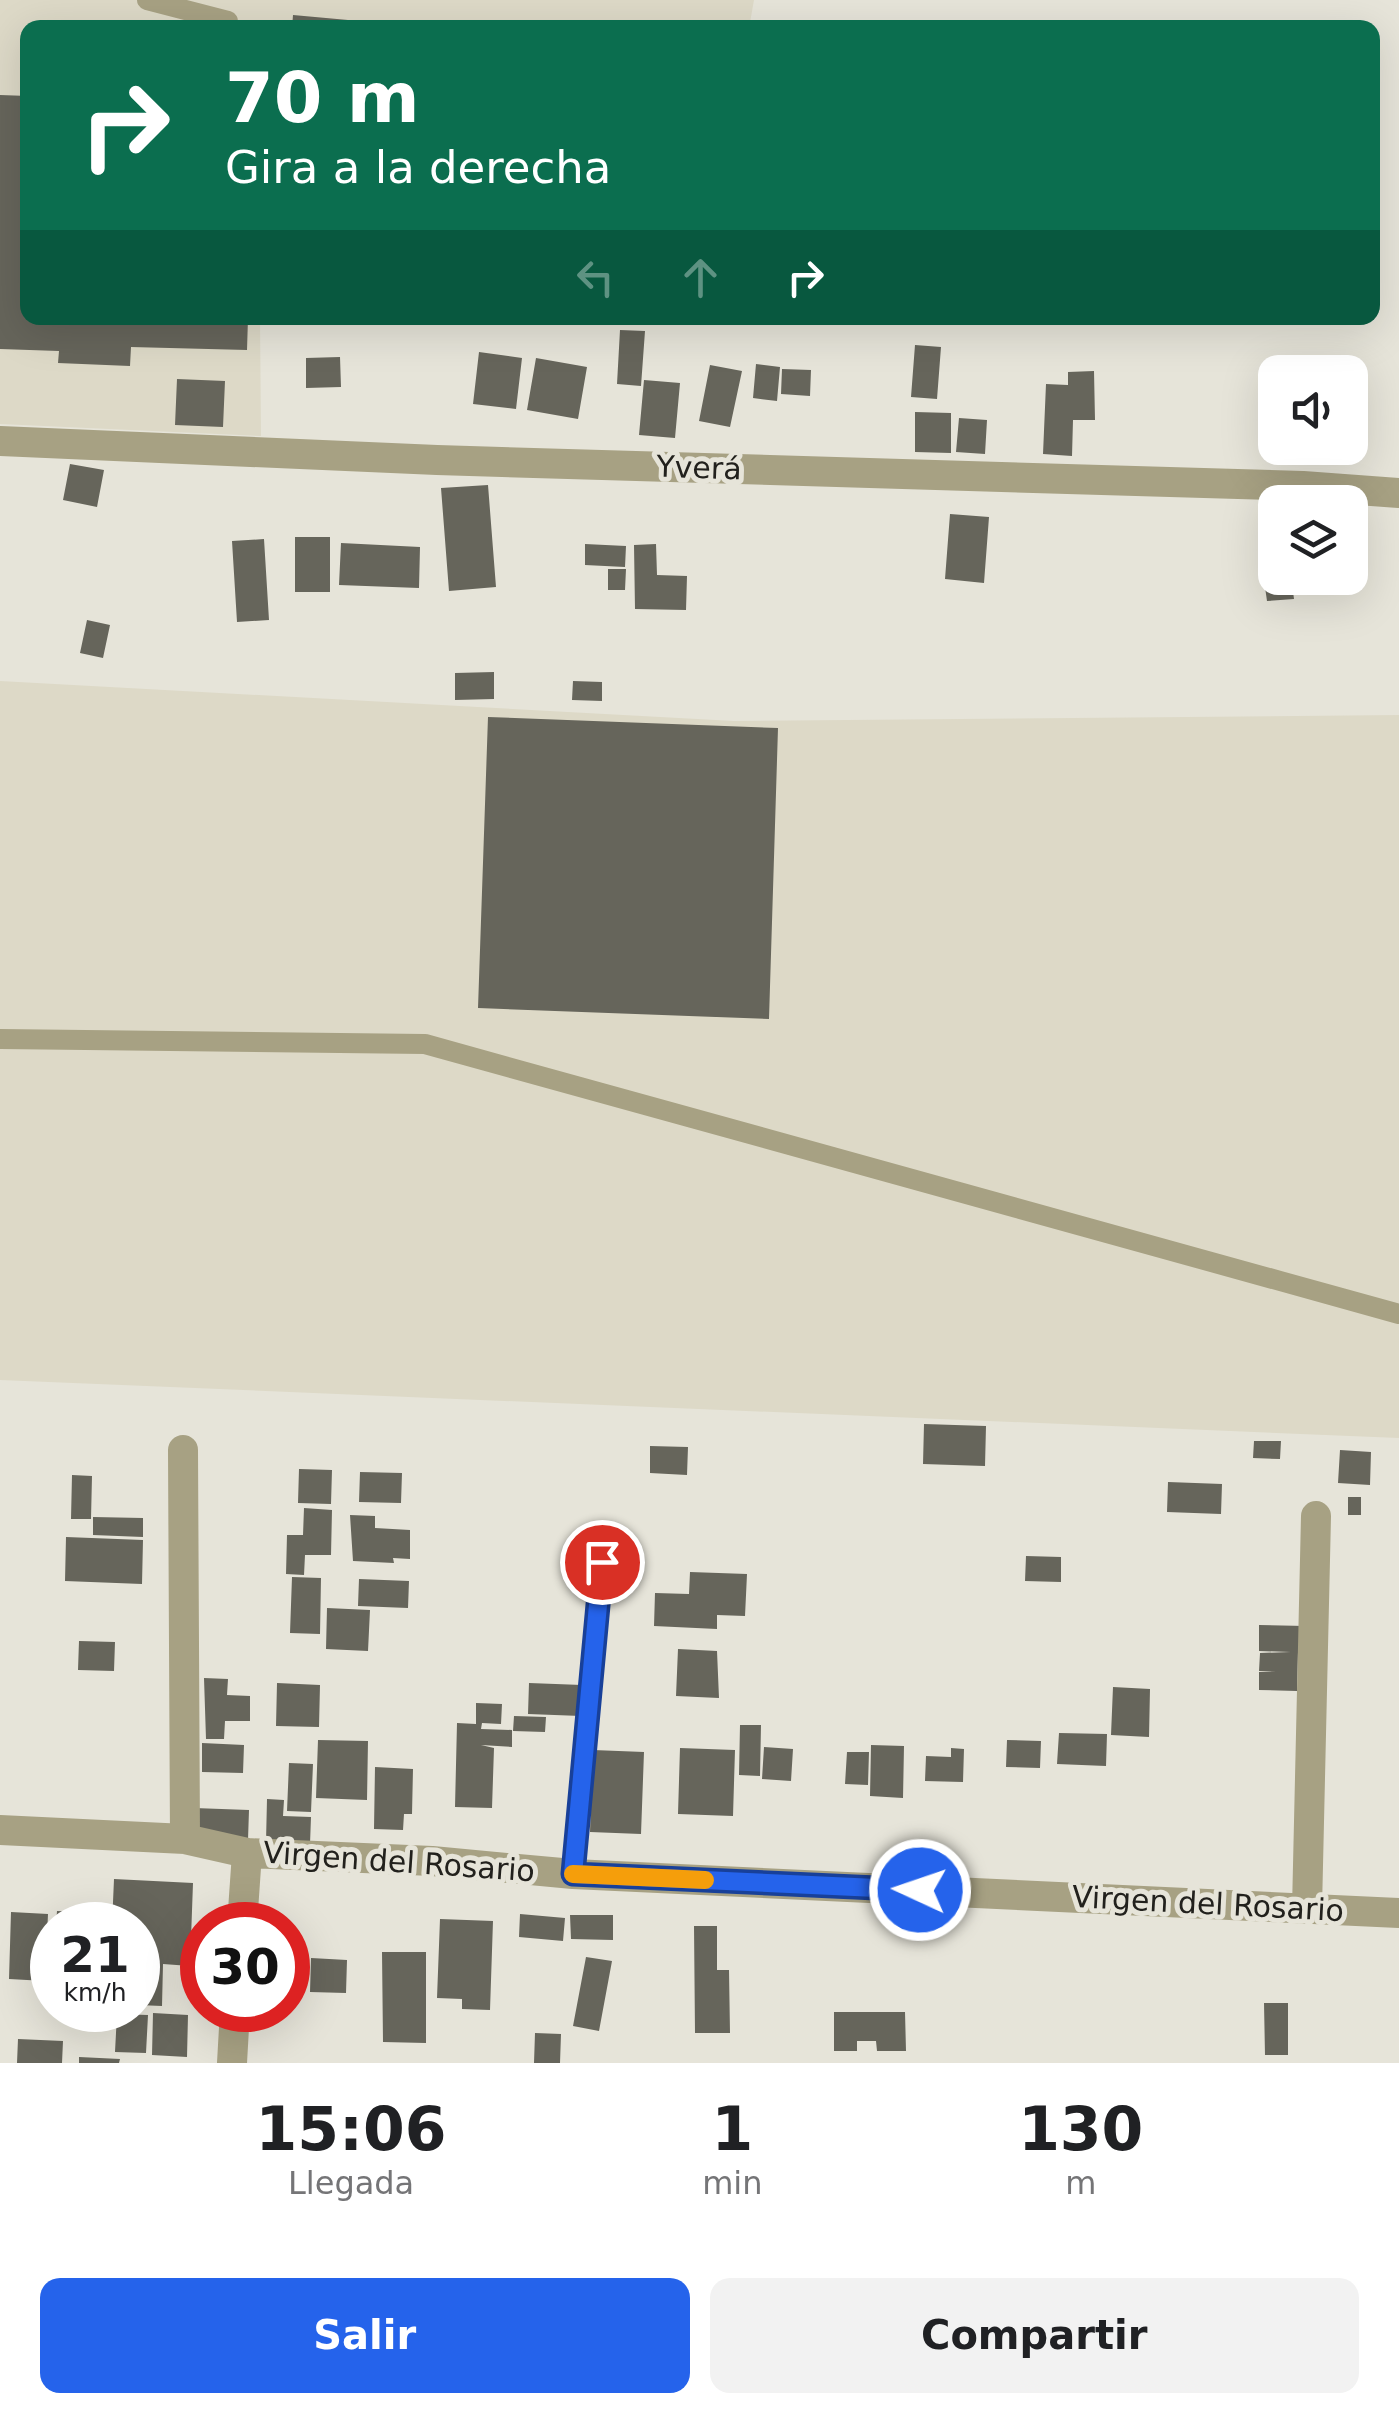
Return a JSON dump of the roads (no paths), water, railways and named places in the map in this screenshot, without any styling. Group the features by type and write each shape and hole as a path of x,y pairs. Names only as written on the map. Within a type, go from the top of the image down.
{"street":[{"name":"Yverá","path":"0,440 457,461 1303,486 1399,493"},
{"path":"183,1450 185,1839"},
{"path":"1306,1908 1316,1516"},
{"name":"Virgen del Rosario","path":"0,1830 185,1839 247,1853 432,1860 573,1874 1399,1913"},
{"path":"244,1902 247,1853"},
{"path":"232,2063 234,2032"}],"lane":[{"path":"147,0 224,20"},
{"path":"0,1038 425,1044 1399,1314"},
{"path":"573,1874 602,1562"}]}
